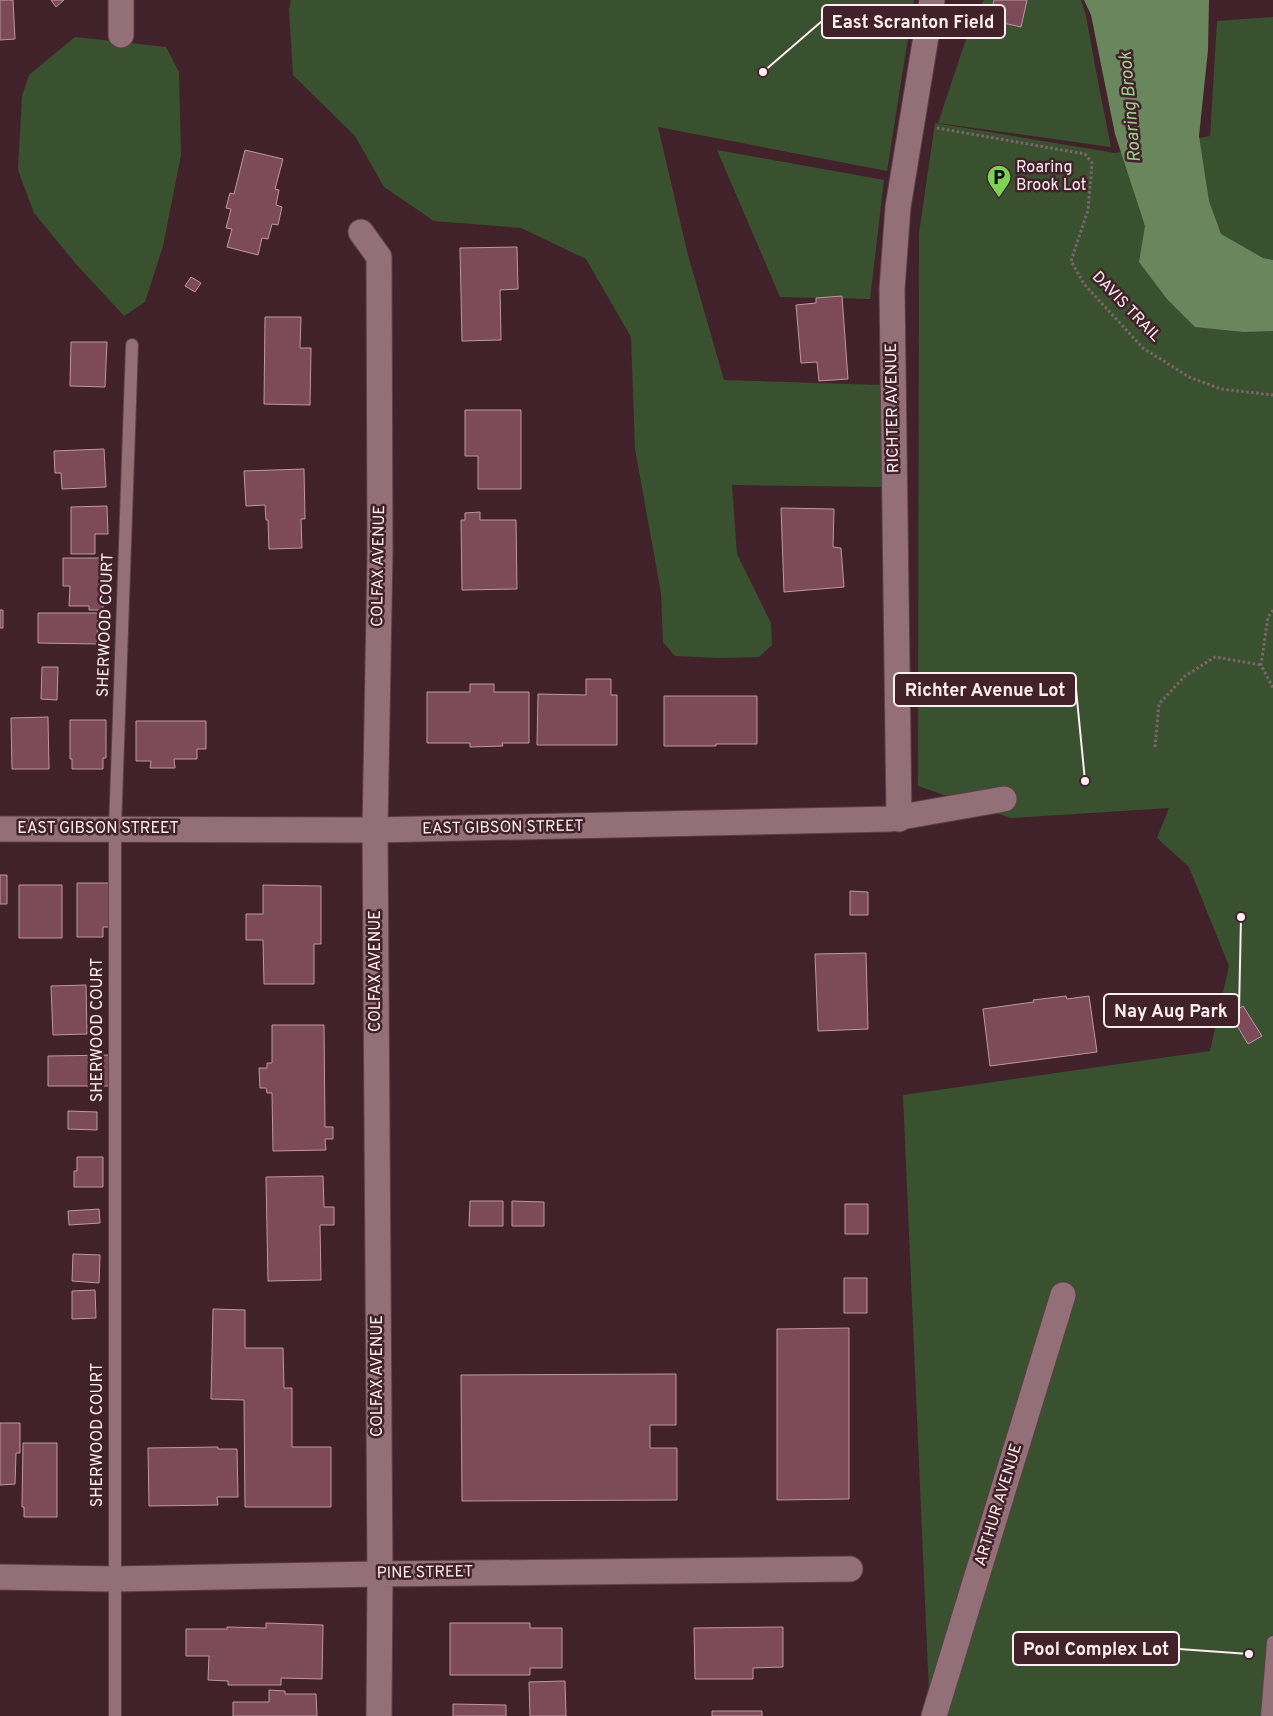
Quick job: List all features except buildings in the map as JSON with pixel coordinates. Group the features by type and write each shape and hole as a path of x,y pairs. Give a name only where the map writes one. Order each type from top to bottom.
{"street":[{"path":"121,0 122,34"},
{"name":"RICHTER AVENUE","path":"899,819 892,289 898,207 932,0"},
{"name":"COLFAX AVENUE","path":"361,232 379,257 380,552 375,830 380,1574 378,1716"},
{"name":"EAST GIBSON STREET","path":"0,829 375,830 899,819 1004,799"},
{"name":"ARTHUR AVENUE","path":"934,1716 1063,1295"},
{"name":"PINE STREET","path":"0,1577 114,1579 850,1569"}],"lane":[{"name":"SHERWOOD COURT","path":"115,1716 115,828 132,345"},
{"path":"1266,1716 1273,1642"}],"path":[{"name":"DAVIS TRAIL","path":"911,123 1085,154 1092,163 1088,210 1072,261 1084,284 1144,348 1189,376 1221,389 1273,396"},
{"path":"1273,610 1268,617 1261,666 1273,688"},
{"path":"1155,747 1159,704 1185,676 1215,657 1261,666"}],"shaded area":[{"path":"291,0 914,0 887,171 658,127 688,255 724,380 882,385 882,487 732,485 737,554 771,623 772,645 759,657 675,656 663,642 661,593 635,449 631,337 586,259 521,228 434,221 384,187 355,136 293,75 289,9"},
{"path":"984,0 1081,0 1086,16 1111,147 938,123 972,20"},
{"path":"1273,17 1273,1716 930,1716 903,1095 1210,1051 1229,966 1189,867 1157,838 1169,808 1011,818 918,786 919,233 935,123 1115,153 1210,136 1217,21"},
{"path":"75,37 166,47 179,72 181,155 163,246 145,302 124,316 76,264 34,213 18,170 22,96 29,75"},
{"path":"717,150 884,180 870,299 780,297"}],"water":[{"name":"Roaring Brook","path":"1084,0 1209,0 1208,50 1199,136 1209,201 1221,234 1263,258 1273,260 1273,331 1244,332 1195,327 1167,299 1139,262 1145,226 1115,134 1091,15"}],"place":[{"name":"East Scranton Field","path":"763,72"},
{"name":"Roaring Brook Lot","path":"999,198"},
{"name":"Richter Avenue Lot","path":"1085,781"},
{"name":"Nay Aug Park","path":"1241,917"},
{"name":"Pool Complex Lot","path":"1249,1654"}]}
